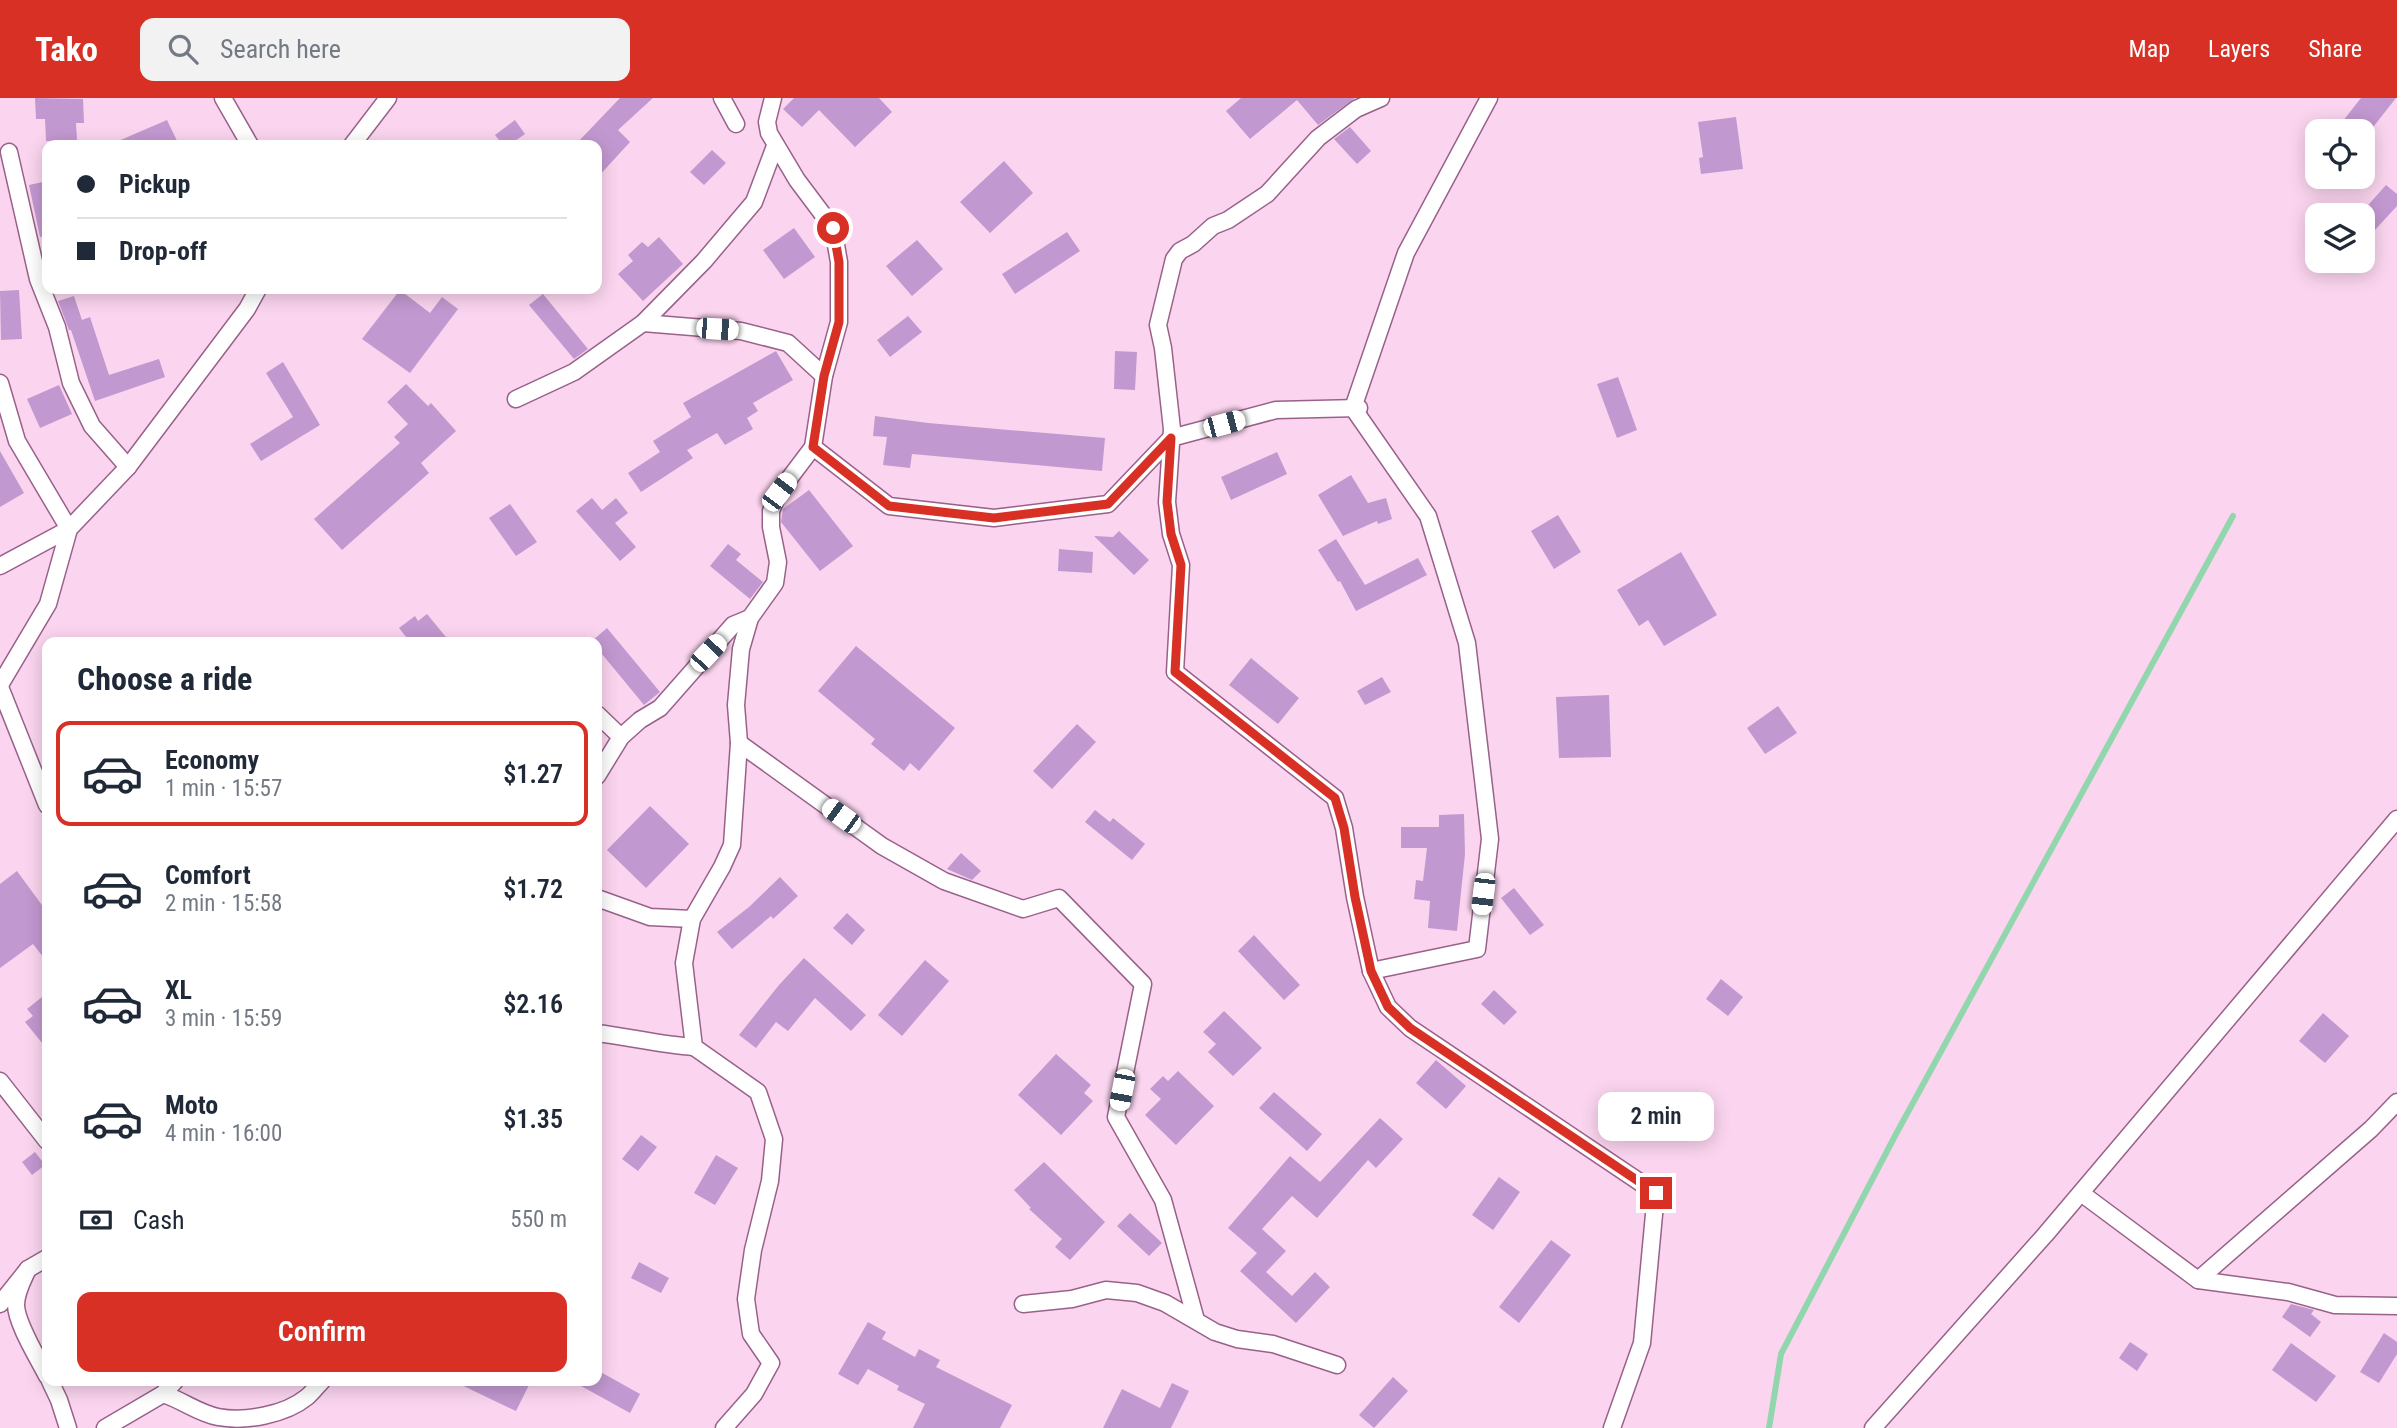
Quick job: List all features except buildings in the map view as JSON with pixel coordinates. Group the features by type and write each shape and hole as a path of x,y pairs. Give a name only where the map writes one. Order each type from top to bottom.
{"street":[{"path":"223,98 247,140"},
{"path":"356,140 388,98"},
{"path":"722,98 736,124"},
{"path":"694,1047 684,963 692,919 732,845 739,743 736,705 741,649 750,618 775,583 778,562 771,527 771,511 779,492 813,447 824,376 839,322 839,262 833,228 775,146 767,122 773,98"},
{"path":"1381,98 1356,109 1318,138 1267,194 1228,220 1213,226 1174,258 1158,325 1163,348 1171,438 1167,502 1171,534 1181,565 1175,672 1335,798 1344,828 1371,971 1388,1007 1410,1028 1656,1193 1642,1343 1612,1428"},
{"path":"1356,408 1406,253 1489,98"},
{"path":"516,399 574,372 643,323 704,261 754,202 775,146"},
{"path":"9,152 42,289"},
{"path":"44,294 57,327 71,383 92,426 128,467"},
{"path":"0,566 69,529 128,467 247,309 255,294"},
{"path":"643,323 741,331 788,343 824,376"},
{"path":"0,383 17,441 69,529 48,604 0,686 42,792"},
{"path":"813,447 889,506 994,518 1108,504 1171,438 1276,410 1356,408"},
{"path":"1356,408 1428,516 1467,643 1489,839 1476,948 1371,971"},
{"path":"602,768 621,737 640,720 660,708 733,625 750,618"},
{"path":"602,719 621,737"},
{"path":"739,743 882,846 944,881 1023,909 1059,898 1143,984 1116,1117 1163,1200 1196,1320"},
{"path":"1873,1428 2081,1193 2397,819"},
{"path":"602,900 650,917 692,919"},
{"path":"602,1034 664,1045 694,1047 758,1092 774,1139 770,1181 753,1250 746,1299 751,1334 771,1363 754,1394 724,1428"},
{"path":"0,1081 42,1135"},
{"path":"2198,1280 2371,1129 2397,1102"},
{"path":"2081,1193 2198,1280 2288,1292 2335,1305 2397,1306"},
{"path":"0,1304 28,1269 42,1261"},
{"path":"28,1269 20,1284 16,1307 27,1338 42,1367"},
{"path":"1023,1304 1072,1299 1106,1290 1137,1293 1165,1303 1215,1332 1237,1339 1273,1344 1337,1365"},
{"path":"52,1386 60,1400 68,1428"},
{"path":"105,1428 163,1394 170,1386"},
{"path":"163,1394 219,1417 247,1417 278,1412 306,1397 316,1386"}],"waterway":[{"path":"1769,1428 1781,1354 1896,1134 2233,516"}],"route":[{"path":"833,228 839,262 839,322 824,376 813,447 889,506 994,518 1108,504 1171,438 1167,502 1171,534 1181,565 1175,672 1335,798 1344,828 1371,971 1388,1007 1410,1028 1656,1193"}]}
